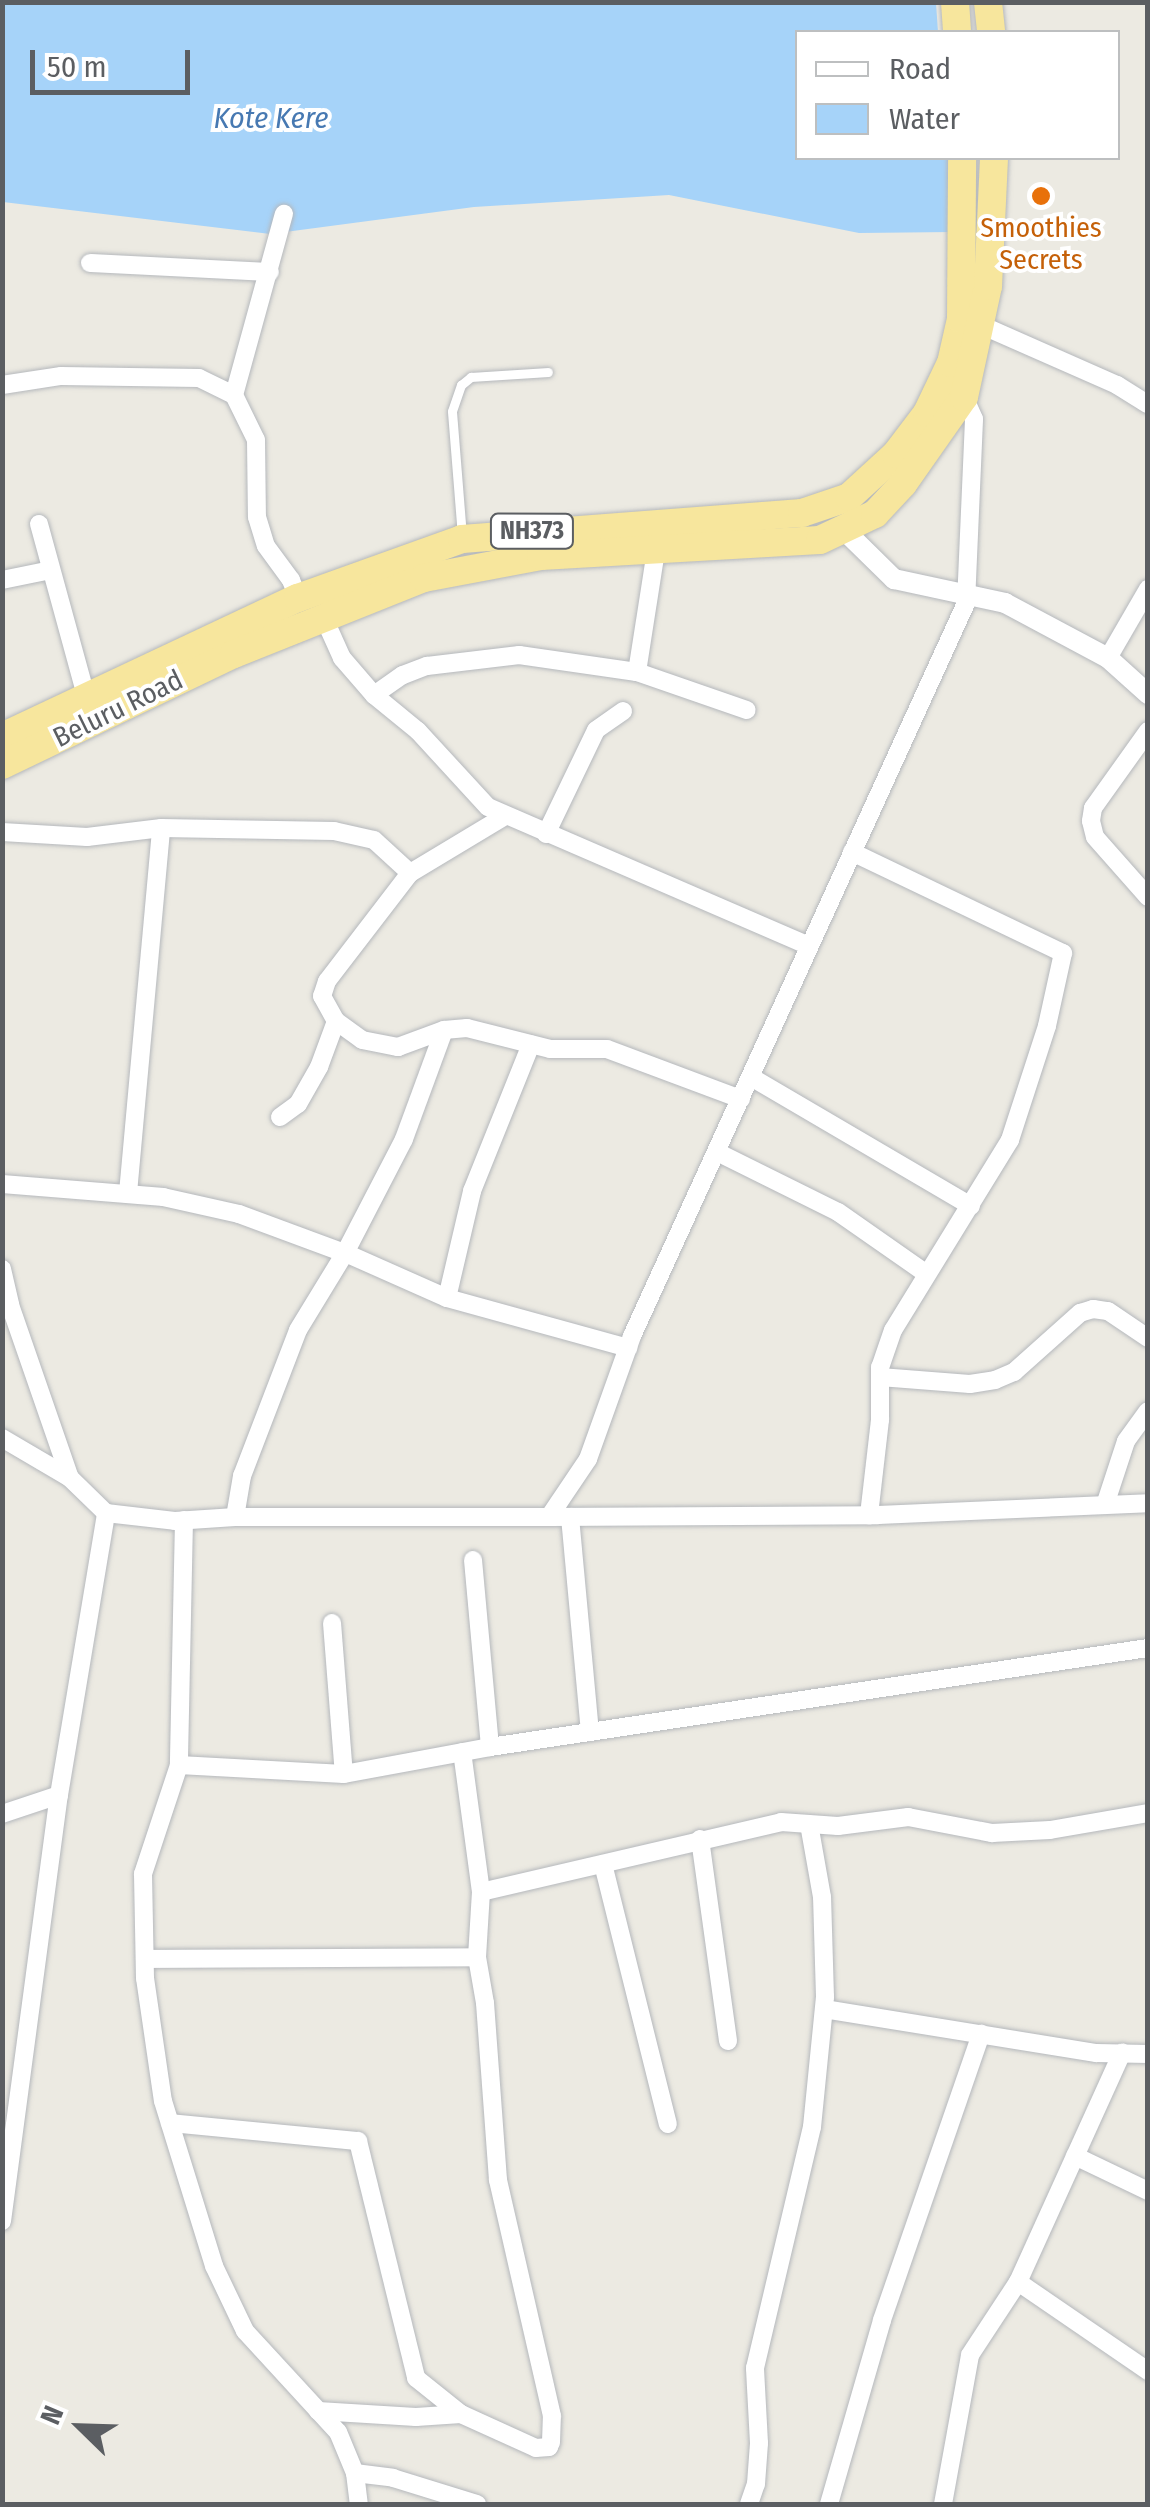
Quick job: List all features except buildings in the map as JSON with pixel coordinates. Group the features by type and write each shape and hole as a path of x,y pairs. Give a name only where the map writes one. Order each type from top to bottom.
{"highway":[{"path":"954,2 957,30"},
{"path":"990,30 991,3"},
{"name":"NH373","path":"2,737 298,598 462,539 549,528 802,513 827,508 870,482 927,413 951,363 962,319 962,160"},
{"name":"NH373","path":"324,618 424,578 468,568 541,556 820,540 875,514 904,484 964,397 988,286 994,160"},
{"name":"Beluru Road","path":"2,764 234,654 324,618"}],"street":[{"path":"234,395 284,214"},
{"path":"90,264 270,272"},
{"path":"981,325 1117,385 1148,404"},
{"path":"2,385 61,376 199,378 234,395 256,440 257,517 266,546 292,580 298,598"},
{"path":"549,1517 588,1459 628,1348 966,603 974,418 964,397"},
{"path":"38,524 86,696"},
{"path":"846,530 875,565 894,578 1005,603 1057,627 1108,658 1148,694"},
{"path":"637,672 656,551"},
{"path":"2,580 51,570"},
{"path":"1108,658 1148,588"},
{"path":"324,618 342,658 374,695 418,731 488,807 809,946"},
{"path":"374,695 427,666 519,654 637,672 746,710"},
{"path":"546,834 596,730 622,711"},
{"path":"1148,731 1093,808 1091,822 1095,837 1148,897"},
{"path":"504,816 410,873 326,981 322,996 336,1021 362,1040 398,1047 444,1030 468,1028 531,1044 607,1049 741,1098"},
{"path":"2,832 87,837 161,828 334,831 374,840 410,873"},
{"path":"128,1194 161,828"},
{"path":"852,852 1062,953 1047,1026 1010,1140 893,1330 880,1378 880,1420 869,1515"},
{"path":"280,1118 298,1104 319,1067 336,1021"},
{"path":"235,1516 242,1476 298,1330 345,1253 404,1139 444,1030"},
{"path":"447,1298 472,1191 531,1044"},
{"path":"750,1077 971,1206"},
{"path":"717,1152 838,1212 927,1274"},
{"path":"2,1184 128,1194 239,1214 345,1253 447,1298 628,1348"},
{"path":"2,1269 10,1305 70,1478"},
{"path":"880,1378 970,1384 996,1380 1014,1372 1080,1313 1094,1309 1108,1310 1146,1334"},
{"path":"1105,1506 1126,1441 1148,1411"},
{"path":"2,1438 70,1478 106,1513 184,1520 235,1516 869,1515 1148,1503"},
{"path":"2,2221 8,2129 106,1513"},
{"path":"570,1516 590,1732"},
{"path":"184,1520 179,1765 143,1874 145,1959 162,2101 214,2266 245,2331 338,2432 355,2473 359,2504"},
{"path":"473,1560 490,1746"},
{"path":"332,1622 344,1774"},
{"path":"179,1765 344,1774 490,1746 1148,1648"},
{"path":"170,2124 358,2141 416,2378 461,2414 536,2448 550,2446 552,2416 498,2180 485,2003 477,1957 481,1892 462,1752"},
{"path":"2,1814 59,1796"},
{"path":"481,1892 781,1822 838,1826 908,1818 992,1833 1050,1830 1148,1813"},
{"path":"749,2504 759,2443 755,2368 812,2127 824,2008 822,1897 808,1824"},
{"path":"700,1839 728,2042"},
{"path":"603,1864 668,2124"},
{"path":"145,1959 477,1957"},
{"path":"824,2008 982,2034 1148,2054"},
{"path":"828,2504 882,2320 982,2034"},
{"path":"943,2504 970,2355 1018,2282 1122,2053"},
{"path":"1075,2156 1148,2192"},
{"path":"1018,2282 1148,2371"},
{"path":"318,2411 416,2417 461,2414"},
{"path":"355,2473 392,2478 477,2504"}],"lane":[{"path":"462,539 455,397 472,377 548,372"}],"water":[{"name":"Kote Kere","path":"3,3 936,3 938,30 795,30 795,160 948,160 953,232 859,233 669,195 474,207 270,234 3,202"}],"place":[{"name":"Smoothies Secrets","path":"1041,196"}]}
